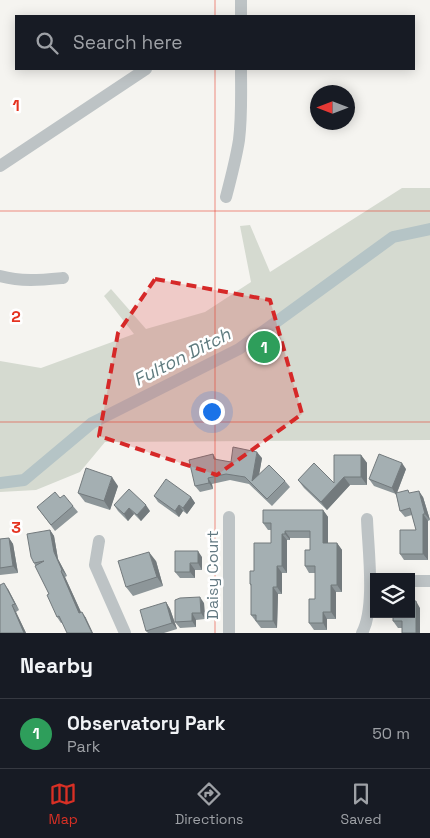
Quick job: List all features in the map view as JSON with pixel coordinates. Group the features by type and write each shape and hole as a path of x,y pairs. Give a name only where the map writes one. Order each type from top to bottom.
{"street":[{"path":"241,0 241,15"},
{"path":"0,166 144,70"},
{"path":"226,197 235,165 239,138 241,70"},
{"path":"0,276 31,281 63,278"},
{"name":"Daisy Court","path":"228,517 229,633"},
{"path":"367,519 371,573"},
{"path":"99,541 95,565 125,633"},
{"path":"415,581 430,581"},
{"path":"362,633 366,626 370,602"}],"highlighted area":[{"path":"155,279 270,300 302,414 217,475 99,436 118,333"}],"shaded area":[{"path":"402,188 430,188 430,440 105,442 80,472 36,490 0,492 0,361 41,368 134,334 104,296 111,289 146,329 205,312 251,282 240,226 250,225 270,272"}],"building":[{"path":"233,447 257,452 252,481 269,465 285,481 267,499 245,477 226,474 208,478 209,483 195,486 189,460 213,454 214,459 231,462"},
{"path":"379,454 402,463 392,488 369,479"},
{"path":"334,455 361,455 361,477 344,477 321,502 298,480 314,463 334,483"},
{"path":"86,468 112,477 104,501 78,493"},
{"path":"166,479 191,497 183,508 179,505 175,511 154,496"},
{"path":"129,489 146,505 137,515 129,508 124,514 114,505"},
{"path":"408,490 409,493 419,491 425,514 423,514 423,554 400,554 400,530 416,530 410,508 400,511 396,493"},
{"path":"55,492 60,498 64,495 73,506 51,525 37,507"},
{"path":"263,510 323,510 323,543 337,543 337,585 331,585 331,612 323,612 323,623 309,623 309,599 315,599 315,566 305,566 305,550 310,550 310,531 285,531 285,534 282,534 282,566 277,566 277,587 273,587 273,621 256,621 256,615 251,615 250,571 254,571 254,543 271,543 271,523 263,523"},
{"path":"50,530 54,552 61,571 79,613 82,612 92,633 67,633 59,616 57,617 47,595 49,594 35,566 44,561 34,563 31,557 27,534"},
{"path":"9,538 13,566 0,568 0,539"},
{"path":"175,551 198,551 198,563 190,563 190,572 175,572"},
{"path":"149,552 157,577 126,587 118,561"},
{"path":"4,583 15,604 12,605 24,633 0,633 0,585"},
{"path":"200,597 201,613 192,613 192,621 175,622 175,600"},
{"path":"416,601 416,633 402,633 402,621 393,621 393,618 415,618"},
{"path":"166,602 172,623 146,631 140,610"}],"waterway":[{"name":"Fulton Ditch","path":"0,483 24,480 92,423 239,349 393,237 430,229"}],"place":[{"name":"Observatory Park","path":"264,347"}]}
